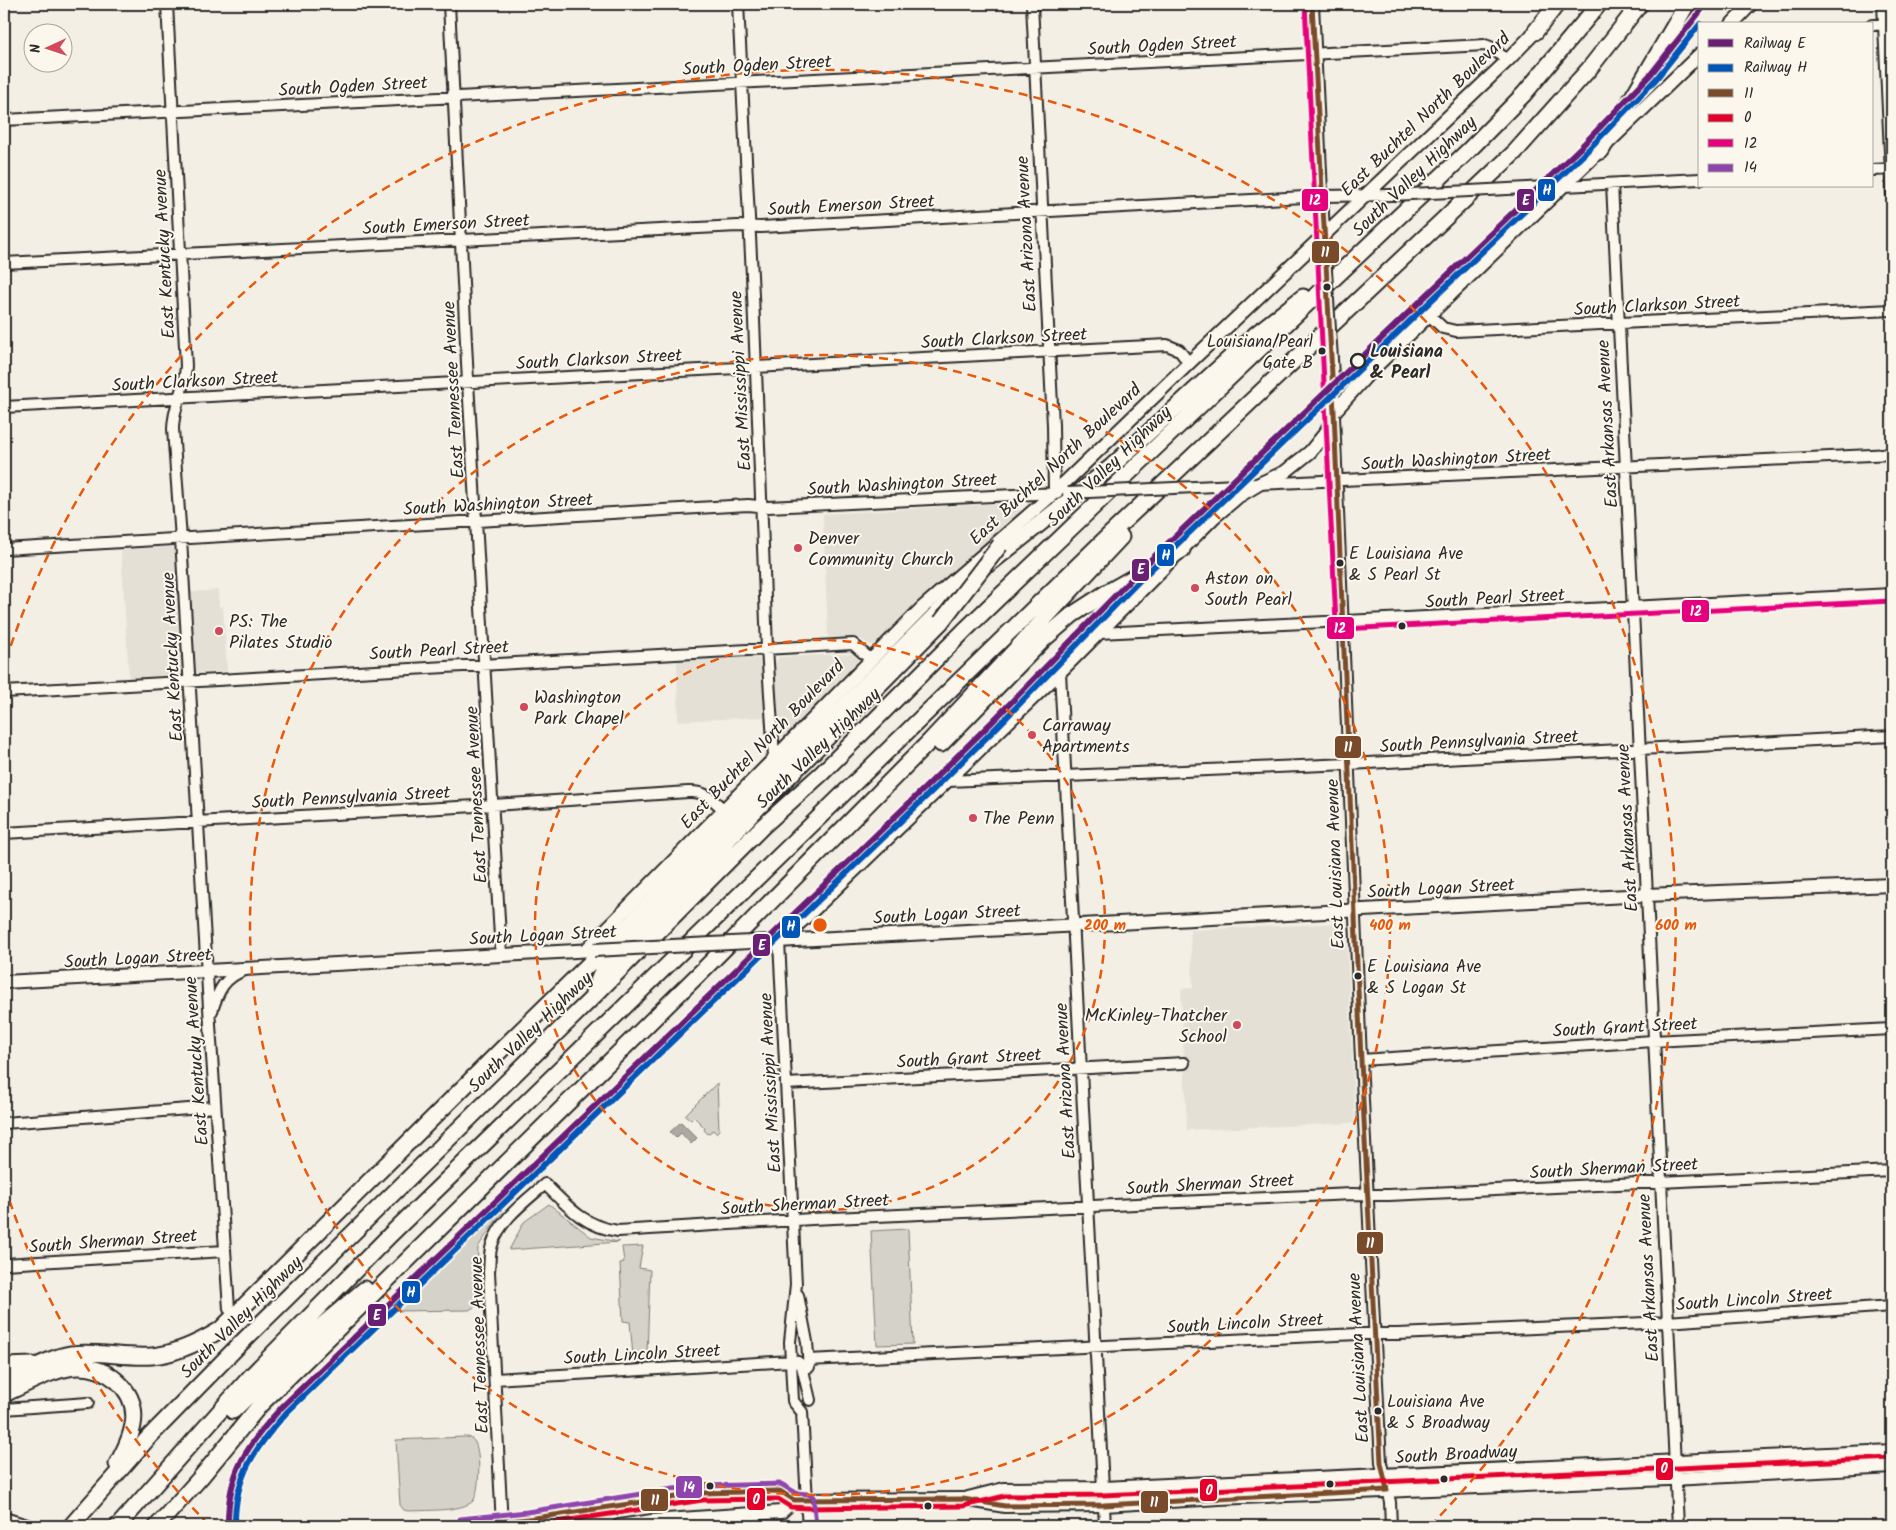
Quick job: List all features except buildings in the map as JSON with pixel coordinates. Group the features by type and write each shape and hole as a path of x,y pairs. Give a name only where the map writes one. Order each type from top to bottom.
{"highway":[{"path":"1535,32 1558,4"},
{"name":"South Valley Highway","path":"71,1526 149,1437 239,1345 590,1000 762,827 822,773 967,628 1468,151 1524,94 1599,4"},
{"path":"165,1475 251,1376 389,1236 1103,541 1515,152 1589,69 1640,4"},
{"path":"1601,151 1688,4"},
{"path":"4,1382 62,1356 92,1353 138,1356 168,1353 194,1344 220,1330 633,921 740,810 948,601 989,564 1111,467 1256,334 1375,240"},
{"path":"156,1526 201,1477 260,1405 704,969 930,741 1211,440"},
{"path":"590,1000 602,971 749,817 941,622 1014,529"},
{"path":"704,969 865,821 1059,625 1089,603 1182,550"},
{"path":"118,1526 165,1475 306,1339 475,1195"},
{"path":"4,1366 42,1365"},
{"path":"4,1394 55,1373 79,1367 102,1372 113,1378 130,1394 134,1415 130,1438 125,1450 94,1499"}],"main road":[{"name":"East Louisiana Avenue","path":"1312,4 1324,256 1334,412"},
{"path":"1734,22 1751,4"},
{"name":"East Buchtel North Boulevard","path":"590,950 723,809 922,608 1054,493 1507,61 1535,32"},
{"path":"776,941 805,918 948,781 1233,501 1258,484 1285,472 1310,452 1327,431 1334,412 1369,373 1698,56"},
{"name":"South Logan Street","path":"4,982 1073,924 1646,895 1892,885"},
{"name":"South Broadway","path":"1674,1471 1892,1451"},
{"name":"South Broadway","path":"963,1499 1004,1488 1103,1488 1385,1482 1674,1471 1892,1467"},
{"name":"South Broadway","path":"461,1526 502,1524 703,1493 780,1491 801,1501 963,1499 1005,1506 1104,1506 1219,1498 1385,1482"},
{"path":"619,1526 781,1512 801,1501 809,1526"},
{"path":"4,1518 27,1526"}],"street":[{"name":"East Kentucky Avenue","path":"167,4 186,366 173,417 173,429 229,1309"},
{"name":"East Tennessee Avenue","path":"449,4 468,382 502,954"},
{"name":"East Mississippi Avenue","path":"738,4 767,648 774,757"},
{"name":"East Arizona Avenue","path":"1032,4 1054,493"},
{"path":"1535,32 1551,4"},
{"path":"1883,4 1888,24 1892,195"},
{"path":"1874,25 1888,24"},
{"name":"South Ogden Street","path":"4,120 1485,45 1493,48 1507,61"},
{"path":"1874,170 1892,169"},
{"name":"South Emerson Street","path":"4,263 728,226 748,227 1322,196 1392,195 1698,179"},
{"name":"East Arkansas Avenue","path":"1612,184 1678,1526"},
{"name":"South Clarkson Street","path":"1430,314 1443,328 1456,331 1892,310"},
{"name":"South Clarkson Street","path":"4,407 1167,345 1179,350 1189,363"},
{"name":"East Louisiana Avenue","path":"1334,412 1354,911 1381,1463 1390,1502 1391,1526"},
{"name":"South Washington Street","path":"4,549 752,505 1068,493 1892,454"},
{"name":"South Pearl Street","path":"1099,633 1892,594"},
{"name":"South Pearl Street","path":"4,692 853,644 870,659"},
{"name":"East Arizona Avenue","path":"1060,672 1105,1526"},
{"name":"South Pennsylvania Street","path":"948,781 1349,764 1892,736"},
{"name":"South Pennsylvania Street","path":"4,833 493,806 696,792 708,795 723,809"},
{"name":"East Mississippi Avenue","path":"776,941 786,1084 796,1284 790,1342 793,1401 802,1412 801,1501"},
{"path":"210,1019 217,994 224,982 234,975 249,969"},
{"name":"South Grant Street","path":"1361,1060 1653,1041 1892,1029"},
{"name":"South Grant Street","path":"786,1084 1184,1063"},
{"path":"4,1123 215,1107"},
{"name":"South Sherman Street","path":"545,1184 574,1213 592,1224 609,1230 628,1231 793,1220 1088,1206 1892,1172"},
{"name":"East Tennessee Avenue","path":"502,1524 489,1272 492,1244 510,1217 545,1184"},
{"name":"South Sherman Street","path":"4,1264 225,1251"},
{"name":"East Mississippi Avenue","path":"796,1284 808,1342 810,1400"},
{"name":"South Lincoln Street","path":"808,1360 1667,1322 1892,1306"},
{"path":"791,1361 798,1362 802,1366 810,1400 802,1412"},
{"name":"South Lincoln Street","path":"494,1379 791,1361"},
{"path":"4,1408 88,1403"}],"shaded area":[{"path":"1008,503 1019,508 1021,516 882,641 871,645 858,638 828,637 823,514"},
{"path":"169,546 174,548 178,593 218,590 219,607 223,606 227,671 129,678 121,549"},
{"path":"852,654 858,659 857,666 789,735 783,736 780,734 775,664 777,659 780,657"},
{"path":"753,656 761,660 765,717 678,721 677,659"},
{"path":"1346,923 1355,1123 1187,1130 1181,989 1193,988 1190,930"},
{"path":"717,1083 719,1130 716,1133 713,1130 708,1134 694,1117 691,1120 685,1115"},
{"path":"681,1122 697,1138 691,1144 681,1133 676,1138 670,1132"},
{"path":"541,1167 545,1170 504,1209 478,1247 476,1306 469,1310 394,1311"},
{"path":"549,1204 591,1237 619,1242 509,1250 524,1222"},
{"path":"908,1229 913,1344 877,1345 871,1231"},
{"path":"643,1246 639,1268 650,1270 647,1355 633,1356 630,1322 623,1321 620,1263 624,1262 622,1247"},
{"path":"469,1437 473,1440 478,1453 478,1481 473,1501 468,1505 452,1509 404,1510 400,1505 396,1440"}],"rail line":[{"name":"E","path":"228,1526 231,1490 235,1475 249,1447 282,1407 930,783 1138,572 1580,148 1651,74 1706,4"},
{"name":"H","path":"235,1526 238,1492 243,1477 256,1451 287,1412 935,788 1143,577 1585,153 1656,79 1698,26"}],"transit line":[{"name":"12","path":"1305,4 1337,627 1343,629 1892,601"},
{"name":"11","path":"1312,4 1334,412 1361,1060 1381,1463 1387,1490"},
{"name":"0","path":"530,1526 703,1500 778,1499 791,1507 807,1508 963,1506 1005,1496 1103,1495 1892,1458"},
{"name":"14","path":"460,1519 527,1512 673,1489 703,1486 781,1484 796,1493 813,1496 816,1525"},
{"name":"11","path":"461,1526 528,1519 703,1493 780,1491 794,1500 963,1499 1005,1506 1104,1505 1387,1490"}],"place":[{"name":"Louisiana/Pearl Gate B","path":"1322,351"},
{"name":"Louisiana & Pearl","path":"1358,361"},
{"name":"Denver Community Church","path":"798,548"},
{"name":"E Louisiana Ave & S Pearl St","path":"1340,563"},
{"name":"Aston on South Pearl","path":"1195,588"},
{"name":"PS: The Pilates Studio","path":"219,631"},
{"name":"Washington Park Chapel","path":"524,707"},
{"name":"Carraway Apartments","path":"1032,735"},
{"name":"The Penn","path":"973,818"},
{"name":"E Louisiana Ave & S Logan St","path":"1358,976"},
{"name":"McKinley-Thatcher School","path":"1237,1025"},
{"name":"Louisiana Ave & S Broadway","path":"1378,1411"}]}
